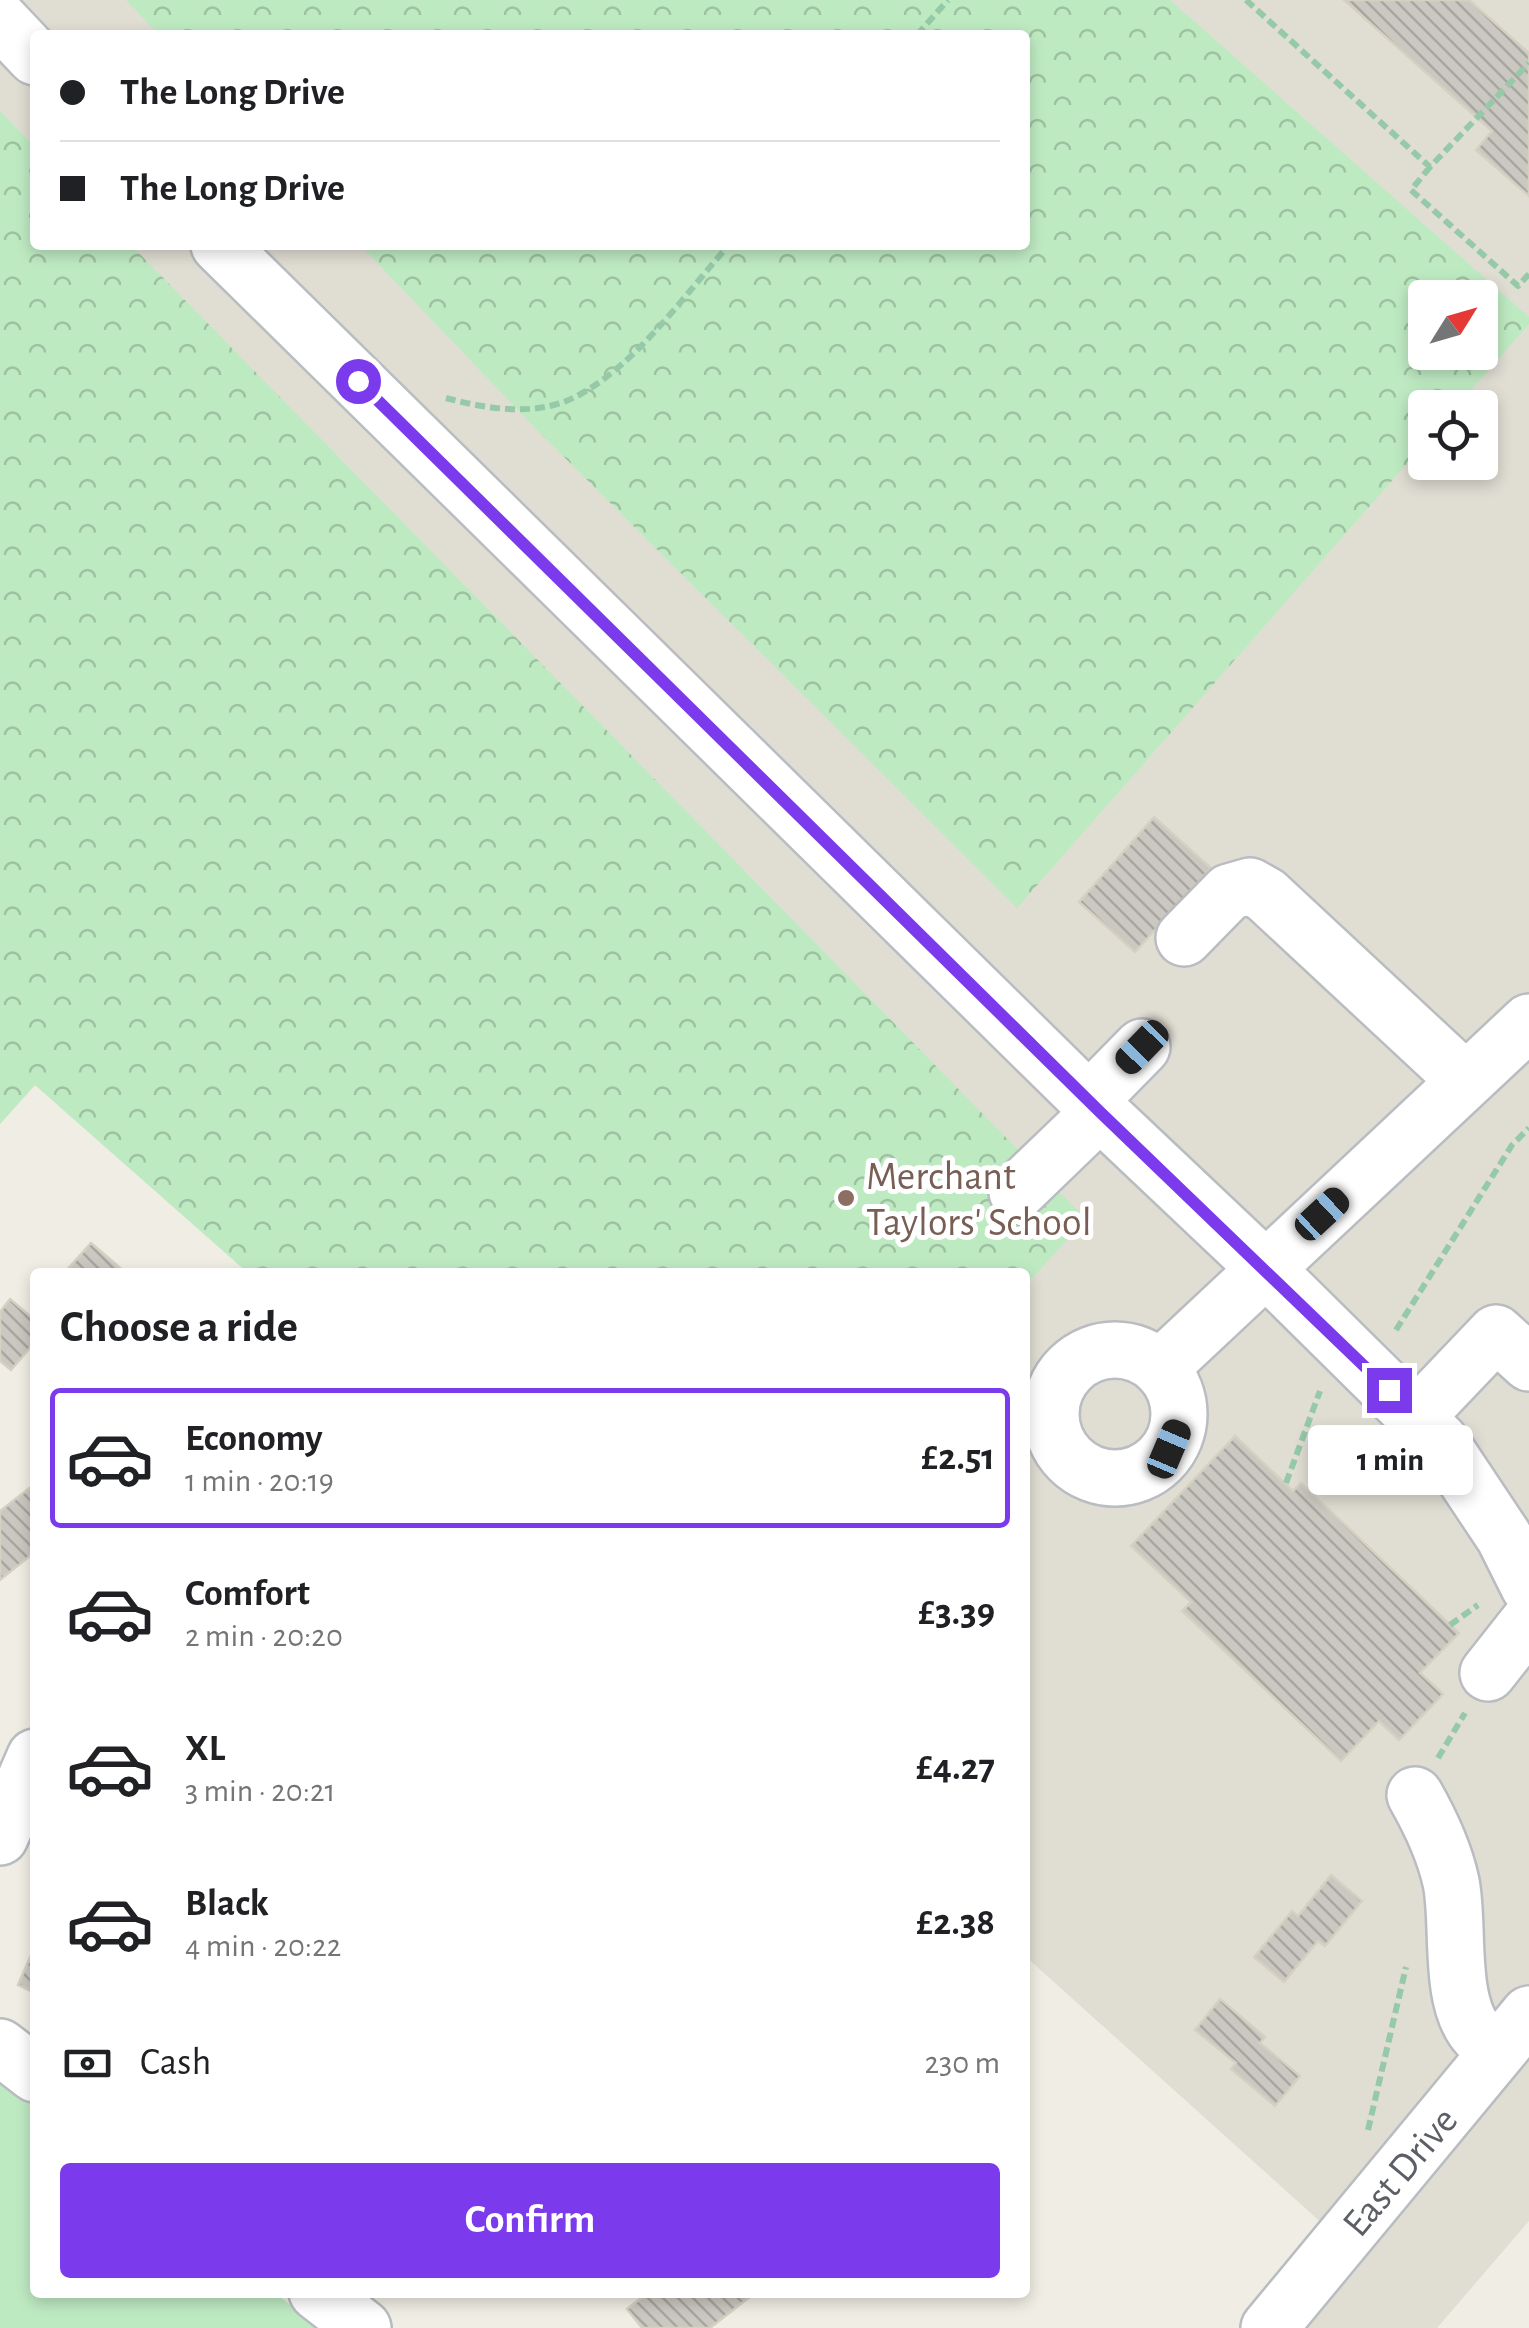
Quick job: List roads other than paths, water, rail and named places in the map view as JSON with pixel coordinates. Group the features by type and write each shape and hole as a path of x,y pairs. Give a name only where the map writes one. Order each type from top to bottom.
{"street":[{"path":"0,20 30,52"},
{"path":"224,250 1440,1441 1504,1537 1529,1587"},
{"path":"1184,938 1229,892 1250,886 1266,896 1466,1081"},
{"path":"1160,1368 1529,1022"},
{"path":"1017,1192 1142,1047"},
{"path":"1416,1417 1496,1333 1529,1363"},
{"path":"1488,1673 1529,1621"},
{"path":"0,1837 30,1770"},
{"path":"1415,1795 1437,1834 1452,1886 1460,1987 1468,2017 1478,2034 1514,2032"},
{"name":"East Drive","path":"1269,2328 1514,2032"},
{"path":"0,2046 30,2070"},
{"path":"324,2298 362,2328"}],"place":[{"name":"Merchant Taylors' School","path":"846,1198"}]}
